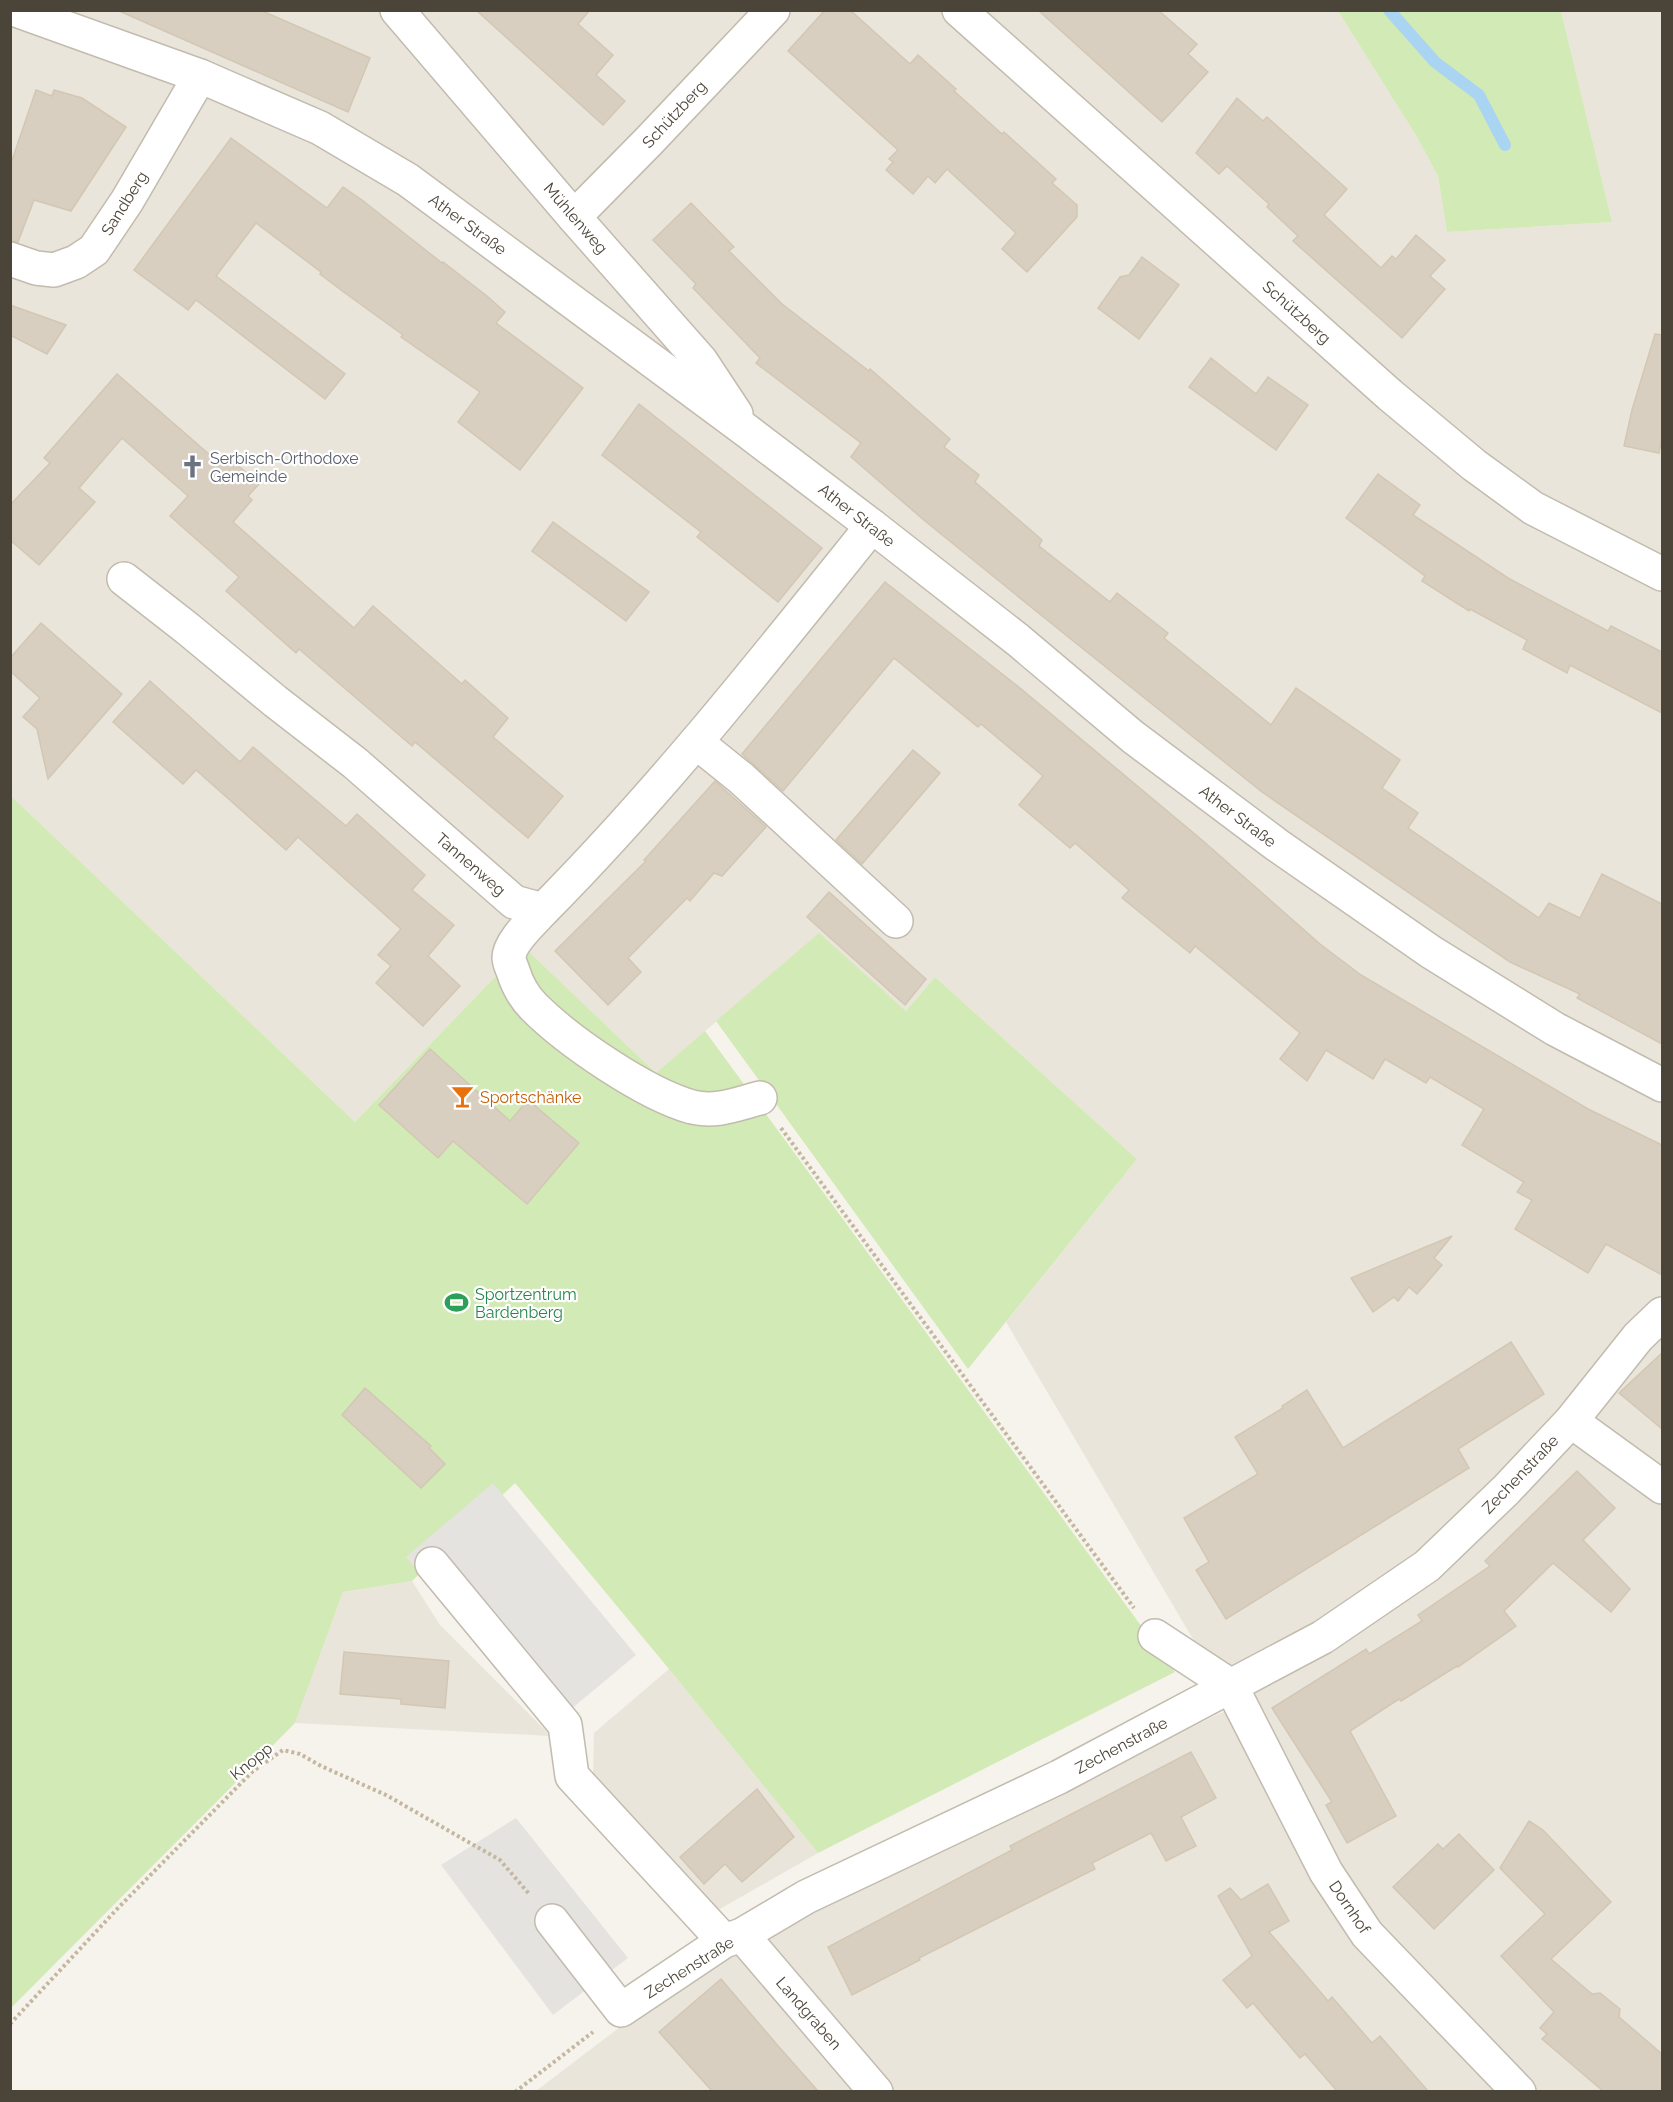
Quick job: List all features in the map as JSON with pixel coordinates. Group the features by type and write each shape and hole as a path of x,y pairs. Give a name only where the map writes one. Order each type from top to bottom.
{"street":[{"name":"Ather Straße","path":"16,10 200,76 320,128 408,180 872,526 1018,640 1133,737 1276,845 1431,952 1555,1029 1662,1085"},
{"name":"Mühlenweg","path":"397,10 574,217 701,360 747,431"},
{"name":"Schützberg","path":"574,217 773,10"},
{"name":"Schützberg","path":"959,10 1382,387 1474,465 1533,508 1662,574"},
{"name":"Sandberg","path":"10,259 36,268 54,270 76,262 94,250 127,201 200,76"},
{"path":"760,1098 716,1110 692,1107 651,1089 568,1037 532,1005 517,984 508,958 515,940 641,806 738,693 872,526"},
{"name":"Tannenweg","path":"124,579 354,763 514,902 543,910"},
{"path":"696,742 741,778 896,921"},
{"name":"Zechenstraße","path":"621,2010 733,1938 806,1897 1059,1777 1323,1637 1427,1566 1506,1490 1571,1421 1638,1337 1662,1314"},
{"path":"1571,1421 1662,1486"},
{"name":"Landgraben","path":"432,1564 565,1725 572,1776 733,1938 876,2091"},
{"path":"1155,1636 1231,1686"},
{"name":"Dornhof","path":"1231,1686 1326,1872 1367,1934 1519,2091"},
{"path":"552,1921 621,2010"}],"path":[{"path":"760,1098 1155,1636"},
{"name":"Knopp","path":"10,2024 118,1908 252,1772 284,1750 300,1754 386,1795 500,1860 552,1921"},
{"path":"516,2091 621,2010"}],"shaded area":[{"path":"10,11 1338,11 1417,137 1438,176 1447,232 1612,222 1561,11 1662,11 1662,2091 536,2091 700,1966 1233,1707 1006,1322 1137,1159 935,977 906,1011 819,934 656,1073 524,947 355,1122 11,796"},
{"path":"493,1483 636,1655 546,1730 406,1557"},
{"path":"412,1581 440,1625 551,1736 295,1723 343,1592"},
{"path":"669,1669 818,1853 713,1913 593,1778 594,1733"},
{"path":"516,1818 628,1958 553,2015 441,1865"}],"green space":[{"path":"1338,11 1561,11 1612,222 1447,232 1438,176 1417,137"},
{"name":"Sportzentrum Bardenberg","path":"11,796 355,1122 524,947 656,1073 705,1031 1175,1672 818,1853 515,1483 412,1581 343,1592 295,1723 11,2008"},
{"path":"819,933 906,1011 935,977 1137,1159 968,1369 716,1021"}],"building":[{"path":"117,10 260,10 370,58 348,112"},
{"path":"476,10 590,10 578,24 613,55 596,75 625,101 603,125"},
{"path":"825,10 850,10 910,64 918,55 956,89 954,91 1056,179 1052,183 1077,205 1077,217 1027,272 1002,249 1016,233 947,169 935,183 928,176 913,194 886,170 893,162 889,159 898,150 788,51"},
{"path":"1038,10 1158,10 1197,44 1188,54 1208,72 1162,122"},
{"path":"36,90 52,96 54,90 82,98 126,127 71,211 34,200 18,242 10,241 10,166"},
{"path":"1237,98 1263,121 1267,117 1347,189 1324,215 1381,268 1392,256 1396,259 1416,235 1445,260 1430,276 1445,289 1402,338 1293,241 1298,236 1267,207 1269,204 1227,166 1219,174 1196,153"},
{"path":"231,138 327,208 343,187 362,200 487,296 505,312 496,323 583,388 520,470 458,422 480,392 401,337 403,335 256,223 216,276 345,374 325,399 196,300 188,310 134,270"},
{"path":"691,203 734,247 729,251 782,304 869,371 870,369 950,439 944,447 979,475 975,482 1042,540 1039,546 1110,602 1117,593 1168,633 1164,638 1271,725 1296,688 1400,760 1382,788 1418,813 1408,828 1539,918 1549,903 1580,918 1602,874 1662,904 1662,1044 1577,998 1580,994 1510,962 1262,792 925,521 851,457 861,443 756,363 760,358 693,288 696,284 653,240"},
{"path":"1142,257 1179,285 1139,339 1098,308 1120,277 1129,275"},
{"path":"10,305 66,325 47,354 10,335"},
{"path":"1655,334 1662,335 1662,437 1659,453 1624,446 1632,410"},
{"path":"1211,358 1256,394 1268,377 1308,405 1276,450 1189,387"},
{"path":"117,374 218,462 225,454 259,484 248,496 252,500 233,522 354,628 373,606 462,684 465,680 508,718 493,737 563,796 528,838 415,742 412,746 299,649 296,653 226,591 239,577 170,516 188,496 122,438 79,488 95,502 39,565 10,540 10,505 50,463 44,458"},
{"path":"639,404 822,548 778,602 697,537 701,532 602,455"},
{"path":"1378,474 1420,505 1413,515 1508,578 1608,631 1611,626 1662,652 1662,713 1570,665 1567,673 1523,649 1527,640 1470,609 1469,611 1422,581 1425,576 1346,518"},
{"path":"553,522 649,592 626,621 532,551"},
{"path":"885,582 1015,684 1202,840 1320,944 1361,975 1588,1109 1662,1145 1662,1275 1606,1244 1588,1273 1515,1229 1532,1200 1517,1192 1524,1182 1462,1145 1484,1109 1430,1077 1426,1083 1385,1059 1373,1079 1326,1050 1307,1081 1280,1059 1300,1033 1195,946 1190,953 1122,898 1129,890 1075,843 1070,848 1019,805 1043,776 981,724 978,727 894,658 783,791 742,754"},
{"path":"41,623 122,694 48,779 37,729 23,717 40,698 10,671 10,658"},
{"path":"150,681 240,762 253,747 346,826 357,814 425,875 412,890 454,925 428,956 460,986 423,1026 376,983 391,966 378,955 401,929 298,837 286,850 196,770 183,784 113,722"},
{"path":"913,750 940,773 862,864 836,840"},
{"path":"715,781 766,827 722,876 714,873 690,901 687,898 628,958 641,972 608,1005 555,951 646,861 644,860"},
{"path":"829,892 926,979 905,1005 807,917"},
{"path":"430,1049 510,1121 528,1100 579,1143 527,1204 453,1141 438,1158 379,1105"},
{"path":"1452,1236 1434,1258 1442,1265 1417,1294 1409,1287 1398,1301 1394,1297 1373,1312 1351,1278"},
{"path":"1511,1342 1544,1394 1458,1449 1469,1468 1226,1619 1196,1570 1209,1562 1184,1518 1258,1474 1235,1437 1283,1408 1282,1406 1307,1390 1343,1448"},
{"path":"1662,1353 1662,1429 1619,1393"},
{"path":"365,1388 431,1446 429,1448 445,1464 421,1488 342,1415"},
{"path":"1577,1471 1615,1508 1583,1540 1630,1589 1611,1612 1553,1563 1504,1611 1516,1626 1458,1667 1401,1701 1399,1699 1350,1731 1396,1816 1347,1843 1326,1805 1332,1802 1272,1708 1366,1649 1369,1654 1422,1621 1418,1615 1490,1566 1485,1561"},
{"path":"344,1652 449,1661 445,1708 401,1704 401,1699 340,1694"},
{"path":"1191,1752 1216,1798 1181,1817 1196,1846 1166,1861 1151,1833 1092,1863 1095,1869 919,1958 920,1960 852,1995 828,1947 1012,1850 1010,1846"},
{"path":"757,1789 794,1837 742,1882 725,1864 704,1884 680,1857"},
{"path":"1529,1821 1543,1830 1611,1902 1551,1959 1592,1994 1600,1993 1620,2009 1619,2017 1662,2054 1662,2091 1603,2091 1542,2039 1547,2034 1540,2028 1554,2012 1501,1956 1545,1914 1500,1868"},
{"path":"1459,1834 1494,1870 1434,1929 1393,1887 1438,1844 1443,1849"},
{"path":"1268,1884 1289,1921 1269,1932 1328,2001 1332,1997 1372,2043 1380,2036 1428,2091 1337,2091 1305,2054 1300,2058 1253,2003 1247,2008 1223,1980 1252,1956 1218,1896 1230,1888 1241,1900"},
{"path":"721,1979 818,2091 712,2091 659,2032"}],"waterway":[{"path":"1389,10 1435,62 1479,95 1505,145"}],"place":[{"name":"Serbisch-Orthodoxe Gemeinde","path":"192,467"},
{"name":"Sportschänke","path":"462,1097"},
{"name":"Sportzentrum Bardenberg","path":"457,1303"}]}
